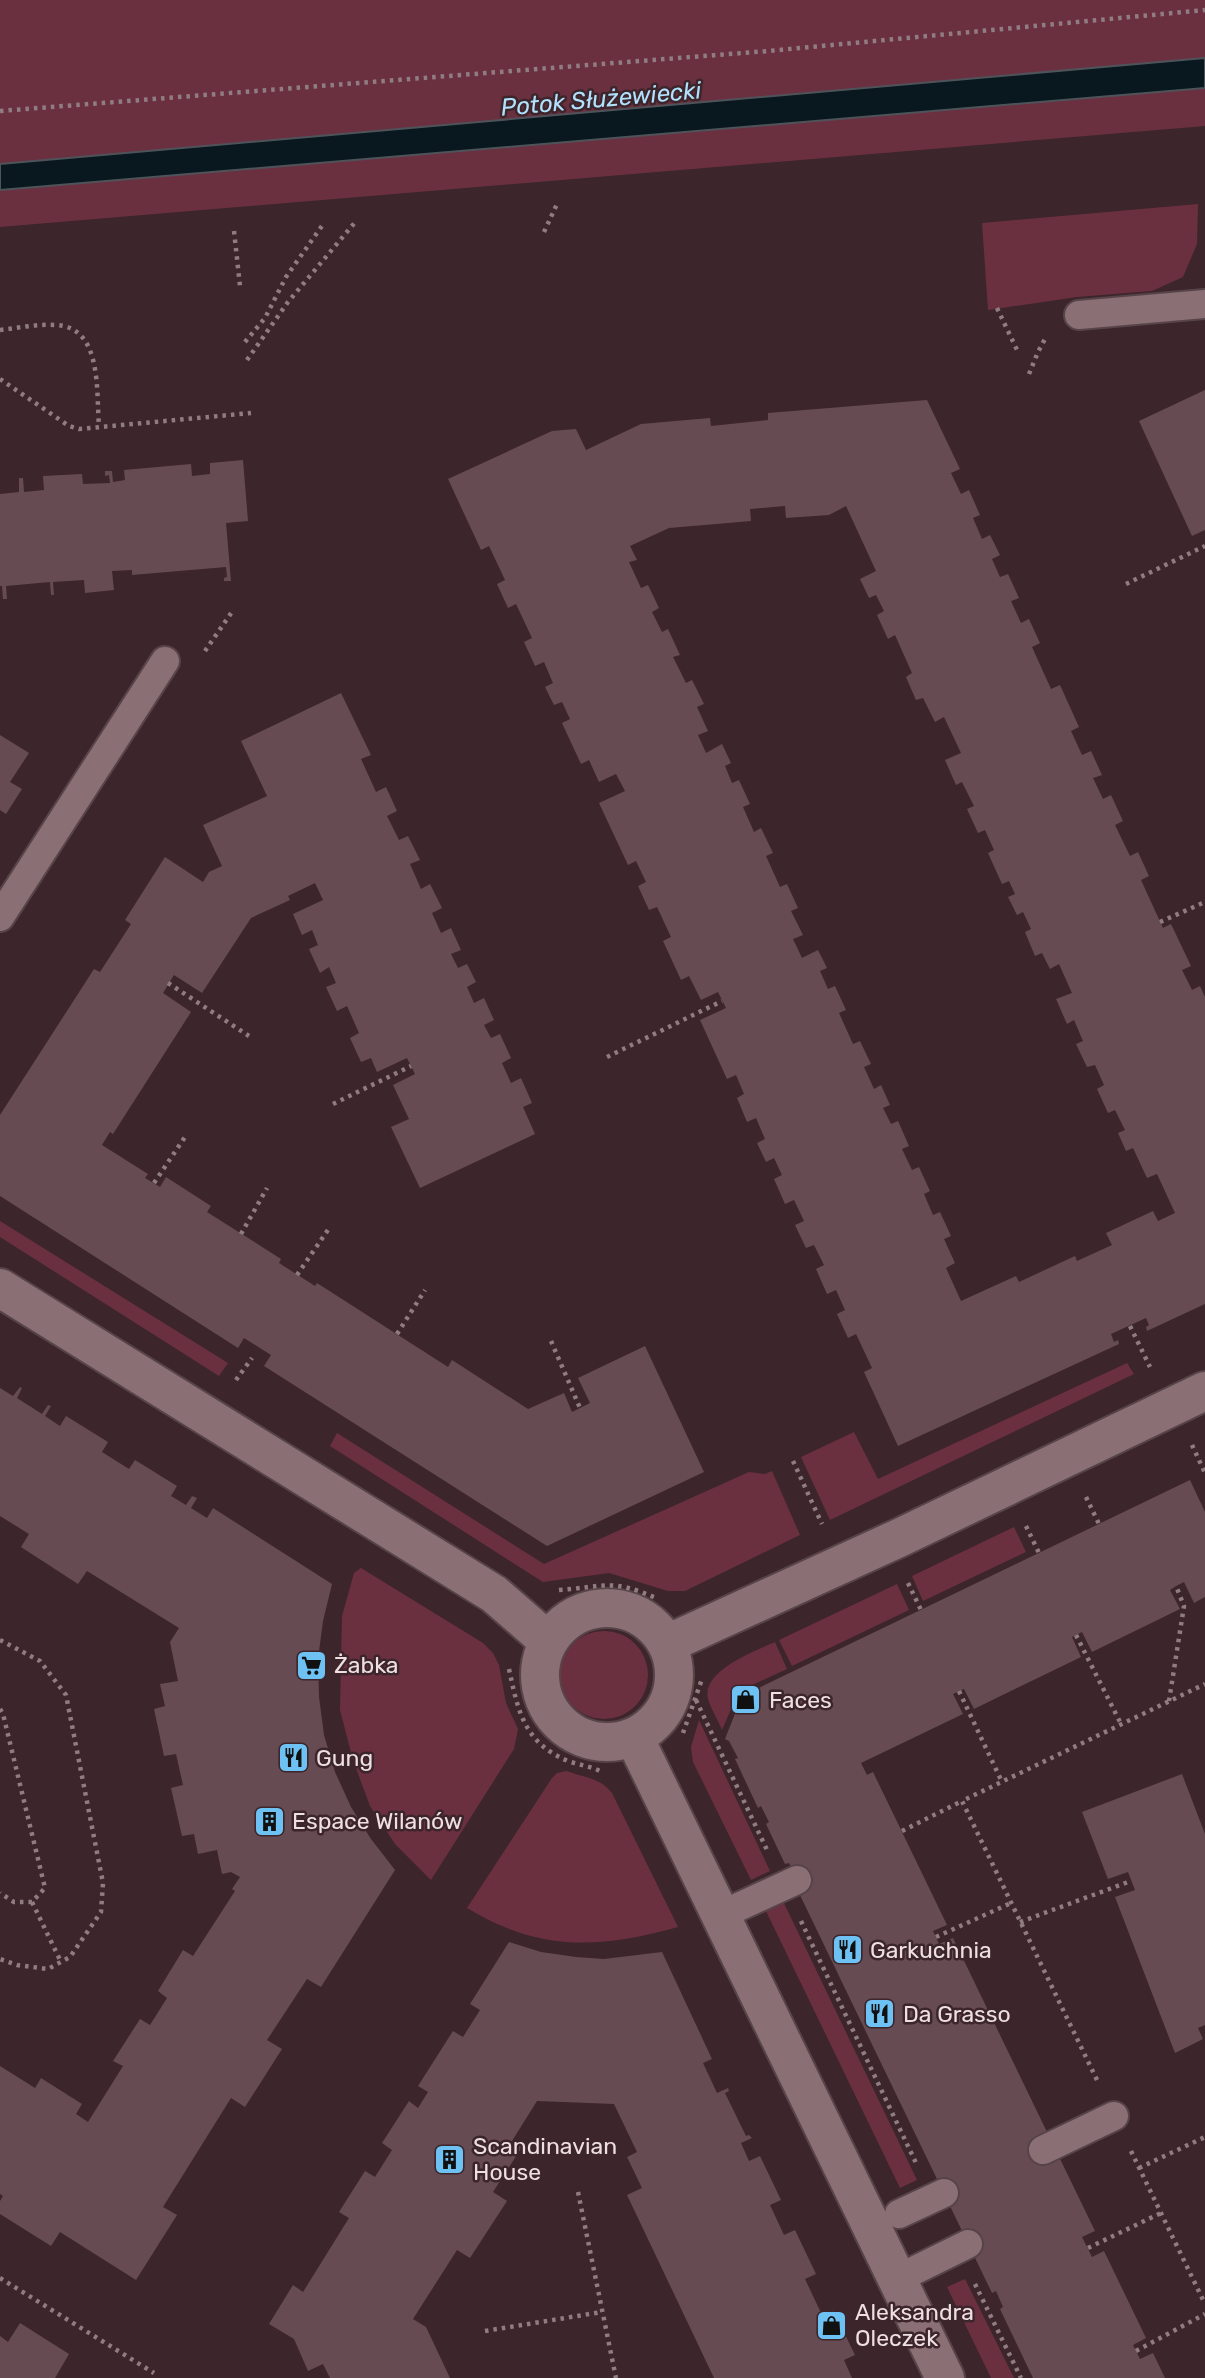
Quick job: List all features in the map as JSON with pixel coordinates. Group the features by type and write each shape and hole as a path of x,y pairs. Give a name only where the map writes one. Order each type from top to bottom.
{"street":[{"path":"0,1288 494,1594 548,1641"},
{"path":"667,1644 899,1538 1205,1391"},
{"path":"609,1608 632,1613 652,1625 667,1644 675,1671 670,1698 656,1721 634,1737 610,1742 586,1740 565,1728 549,1710 540,1688 540,1664 548,1641 565,1623 585,1612 609,1608"},
{"path":"634,1737 945,2378"}],"lane":[{"path":"1079,315 1205,304"},
{"path":"0,917 165,661"},
{"path":"721,1915 791,1883"},
{"path":"1044,2150 1114,2116"},
{"path":"899,2214 944,2193"},
{"path":"897,2279 968,2244"}],"path":[{"path":"0,111 768,51 1205,10"},
{"path":"544,232 557,204"},
{"path":"247,360 288,302 357,220"},
{"path":"245,342 265,318 286,277 324,223"},
{"path":"234,231 240,286"},
{"path":"997,308 1018,352"},
{"path":"0,330 55,324 69,327 82,336 89,346 93,361 99,426"},
{"path":"0,379 69,426 79,429 251,413"},
{"path":"1126,584 1205,546"},
{"path":"1160,922 1205,902"},
{"path":"168,984 249,1036"},
{"path":"607,1057 722,1000"},
{"path":"332,1104 411,1066"},
{"path":"154,1183 185,1137"},
{"path":"241,1234 267,1188"},
{"path":"298,1275 330,1227"},
{"path":"397,1334 425,1290"},
{"path":"1129,1325 1145,1356"},
{"path":"551,1341 580,1408"},
{"path":"236,1381 252,1358"},
{"path":"1197,1455 1205,1473"},
{"path":"793,1461 825,1532"},
{"path":"1091,1506 1099,1524"},
{"path":"1030,1535 1039,1553"},
{"path":"554,1590 616,1584 656,1599"},
{"path":"1169,1702 1184,1606 1176,1586"},
{"path":"912,1592 921,1610"},
{"path":"1076,1635 1121,1724"},
{"path":"0,1640 40,1661 66,1695 103,1884 101,1912 70,1957 48,1969 17,1965 0,1959"},
{"path":"506,1661 522,1721 539,1743 568,1760 592,1767 609,1776"},
{"path":"682,1741 699,1683 706,1672"},
{"path":"902,1831 1205,1684"},
{"path":"959,1691 1002,1782"},
{"path":"696,1699 791,1883 920,2171"},
{"path":"0,1709 45,1888 32,1902 13,1902 0,1893"},
{"path":"962,1801 1205,2304"},
{"path":"1020,1922 1131,1881"},
{"path":"32,1902 61,1962"},
{"path":"936,1937 1011,1903"},
{"path":"1139,2168 1205,2137"},
{"path":"578,2192 616,2378"},
{"path":"1088,2248 1161,2213"},
{"path":"0,2278 154,2373"},
{"path":"973,2279 1021,2378"},
{"path":"485,2331 602,2312"},
{"path":"1136,2351 1205,2315"}],"shaded area":[{"path":"0,0 1205,0 1205,126 0,227"},
{"path":"1205,58 1205,88 0,190 0,164"},
{"path":"1198,204 1197,244 1183,277 1152,291 1077,297 988,310 982,223"},
{"path":"0,1221 228,1363 219,1376 0,1237"},
{"path":"1127,1363 1134,1374 830,1520 801,1457 854,1432 878,1479"},
{"path":"337,1433 544,1564 749,1472 765,1474 772,1471 800,1535 685,1591 668,1591 609,1573 543,1582 330,1446"},
{"path":"1014,1527 1026,1552 923,1601 912,1576"},
{"path":"361,1568 483,1643 493,1653 499,1665 506,1703 518,1729 514,1749 431,1880 395,1844 370,1806 353,1760 340,1710 342,1616 354,1573"},
{"path":"897,1584 909,1610 792,1666 779,1640"},
{"path":"595,1631 613,1631 629,1638 641,1650 648,1666 648,1684 641,1700 629,1712 613,1719 595,1719 579,1712 567,1700 560,1684 560,1666 567,1650 579,1638"},
{"path":"775,1642 787,1669 739,1691 722,1730 708,1699 708,1689 713,1680 731,1663"},
{"path":"699,1720 770,1871 751,1880 693,1762 691,1747"},
{"path":"566,1771 597,1781 612,1793 678,1927 622,1940 570,1942 520,1933 467,1908 552,1778 557,1773"},
{"path":"783,1901 917,2180 900,2188 765,1909"},
{"path":"965,2279 1014,2378 991,2378 947,2287"}],"building":[{"path":"1205,390 1205,530 1192,536 1139,421"},
{"path":"927,400 960,469 951,473 961,494 969,490 980,515 973,518 982,539 990,535 1000,555 992,559 1000,577 1008,574 1019,598 1011,601 1021,623 1029,619 1040,643 1032,647 1051,689 1060,685 1079,727 1071,731 1082,755 1091,751 1102,775 1093,778 1103,799 1111,795 1123,821 1115,825 1130,856 1138,852 1149,876 1141,880 1163,928 1171,924 1191,966 1182,970 1192,990 1200,986 1205,997 1205,1304 1147,1331 1146,1327 1149,1325 1146,1318 1111,1334 1114,1342 1118,1340 1119,1344 898,1446 864,1372 872,1368 856,1334 848,1338 837,1314 845,1310 836,1290 827,1294 816,1269 824,1265 814,1245 806,1248 795,1225 804,1221 794,1200 785,1204 774,1179 782,1175 774,1158 766,1162 757,1143 765,1139 756,1118 747,1122 737,1098 744,1094 736,1075 727,1079 700,1020 726,1008 718,992 701,1000 689,976 681,980 663,941 671,937 657,907 649,910 638,886 646,882 636,861 628,865 599,803 625,791 616,774 599,782 589,760 581,764 562,723 570,719 562,702 554,705 545,687 553,683 544,662 535,666 524,642 532,638 516,604 508,608 497,584 505,580 489,546 481,550 448,479 552,431 576,429 586,450 641,424 710,418 711,426 768,420 768,413","holes":["785,506 786,518 829,515 846,506 876,571 860,579 869,598 876,595 884,611 877,615 888,639 895,635 912,673 906,677 916,700 923,698 935,722 944,717 961,753 945,760 956,785 962,782 974,806 967,809 978,833 985,830 994,850 988,853 1002,884 1009,881 1015,894 1008,897 1017,915 1023,912 1031,929 1025,932 1035,956 1042,953 1050,969 1059,964 1072,993 1056,999 1067,1024 1074,1020 1083,1041 1076,1044 1087,1067 1095,1065 1104,1085 1097,1089 1108,1113 1115,1110 1125,1130 1118,1133 1126,1151 1133,1148 1147,1178 1157,1174 1175,1213 1158,1221 1153,1211 1106,1233 1112,1245 1077,1261 1075,1256 1019,1282 1016,1276 961,1301 946,1268 955,1263 944,1239 951,1236 940,1212 933,1215 924,1194 930,1191 919,1167 912,1170 902,1149 909,1146 898,1121 891,1124 883,1108 890,1105 881,1085 874,1089 864,1067 871,1064 860,1041 853,1044 839,1013 846,1010 835,986 828,989 820,971 827,968 818,950 802,958 793,939 803,935 791,911 798,908 787,884 780,887 766,856 773,853 761,828 754,832 743,807 750,804 739,780 732,783 725,766 731,763 722,744 706,753 698,735 708,731 697,707 704,704 692,680 686,683 673,657 680,655 668,629 662,632 652,612 659,608 648,585 641,588 629,562 637,560 630,546 669,528 751,521 750,509"]},
{"path":"243,460 248,521 226,523 231,581 224,581 227,577 226,567 132,575 132,570 112,571 114,590 85,593 84,580 53,582 54,595 51,595 50,582 6,586 7,599 3,599 0,586 0,494 19,492 19,478 23,478 24,492 44,490 43,476 82,474 83,484 110,483 109,475 105,476 105,471 112,471 113,482 125,480 124,470 191,464 192,476 210,474 210,463"},
{"path":"341,693 371,755 361,759 376,792 386,787 397,811 387,816 399,840 408,836 420,860 410,864 421,889 430,884 442,908 432,913 441,933 451,928 461,950 451,954 458,968 467,964 476,982 467,987 474,1003 484,998 494,1020 484,1025 491,1038 500,1034 511,1058 502,1063 511,1083 521,1078 532,1103 523,1107 535,1134 420,1188 391,1127 409,1119 393,1085 415,1074 407,1058 377,1072 371,1058 361,1062 350,1038 359,1033 347,1006 337,1011 326,987 336,983 329,967 320,973 309,949 318,945 312,930 302,935 293,914 323,900 315,883 288,896 290,900 251,918 202,993 174,975 163,993 191,1012 113,1134 110,1132 102,1145 148,1174 145,1178 160,1187 166,1177 211,1206 207,1212 281,1259 279,1263 315,1286 317,1283 448,1367 452,1360 528,1409 564,1393 572,1412 590,1403 578,1378 645,1346 704,1472 547,1546 264,1366 271,1355 244,1338 238,1348 0,1196 0,1115 94,969 100,972 131,924 125,920 165,857 203,882 209,872 222,866 203,825 267,796 241,741"},
{"path":"0,735 29,753 10,782 22,789 6,814 0,810"},
{"name":"Espace Wilanów","path":"0,1388 13,1396 22,1388 17,1398 42,1414 48,1405 51,1406 45,1416 60,1426 66,1416 108,1442 102,1452 129,1469 135,1460 177,1486 171,1496 186,1505 192,1496 197,1498 191,1508 207,1518 213,1508 332,1584 318,1659 324,1735 335,1772 351,1807 395,1870 321,1987 307,1979 267,2040 282,2049 245,2107 231,2098 163,2207 177,2215 136,2280 60,2232 51,2246 0,2214 0,2201 3,2196 0,2194 0,2066 35,2088 41,2078 82,2104 76,2114 88,2122 123,2066 113,2061 140,2019 150,2025 167,1998 158,1991 183,1950 193,1956 235,1891 232,1889 240,1877 231,1872 222,1874 217,1850 198,1854 194,1834 182,1836 171,1788 183,1785 176,1754 164,1756 154,1709 165,1706 160,1684 178,1681 170,1642 179,1628 87,1571 78,1584 21,1547 29,1534 0,1516"},
{"path":"1190,1480 1205,1512 1205,1597 1194,1603 1184,1582 1170,1590 1180,1609 1092,1652 1082,1632 1072,1637 1081,1657 974,1709 964,1689 953,1694 963,1714 861,1763 867,1775 873,1772 947,1925 933,1931 939,1944 953,1938 1095,2231 1082,2237 1092,2257 1104,2251 1146,2338 1133,2345 1140,2359 1153,2353 1165,2378 1033,2378 1000,2309 1003,2307 996,2291 992,2293 798,1891 802,1890 789,1863 785,1864 766,1824 769,1822 761,1806 758,1808 735,1759 738,1758 729,1741 725,1739 742,1696"},
{"path":"1182,1774 1205,1834 1205,2025 1198,2028 1203,2039 1175,2053 1115,1897 1135,1890 1128,1872 1108,1879 1082,1812"},
{"name":"Scandinavian House","path":"509,1942 541,1952 604,1959 662,1952 712,2059 703,2063 717,2093 728,2088 729,2091 725,2093 746,2136 752,2138 741,2143 749,2161 760,2156 781,2200 770,2205 784,2235 795,2230 816,2274 805,2279 822,2315 833,2310 855,2355 844,2360 852,2378 714,2378 627,2195 642,2188 627,2157 637,2152 614,2104 537,2101 512,2141 522,2147 493,2192 507,2201 470,2258 457,2250 413,2319 426,2327 450,2378 330,2378 323,2364 308,2371 294,2339 269,2324 293,2285 303,2292 349,2218 339,2212 365,2171 375,2177 392,2150 382,2143 409,2101 418,2108 428,2092 418,2086 453,2031 463,2037 480,2010 470,2004"},
{"path":"20,2323 69,2354 55,2378 0,2378 0,2336 8,2342"}],"place":[{"name":"Żabka","path":"311,1665"},
{"name":"Faces","path":"746,1700"},
{"name":"Gung","path":"293,1758"},
{"name":"Espace Wilanów","path":"269,1821"},
{"name":"Garkuchnia","path":"847,1950"},
{"name":"Da Grasso","path":"880,2014"},
{"name":"Scandinavian House","path":"450,2159"},
{"name":"Aleksandra Oleczek","path":"832,2325"}],"water label":[{"name":"Potok Służewiecki","path":"601,99"}]}
